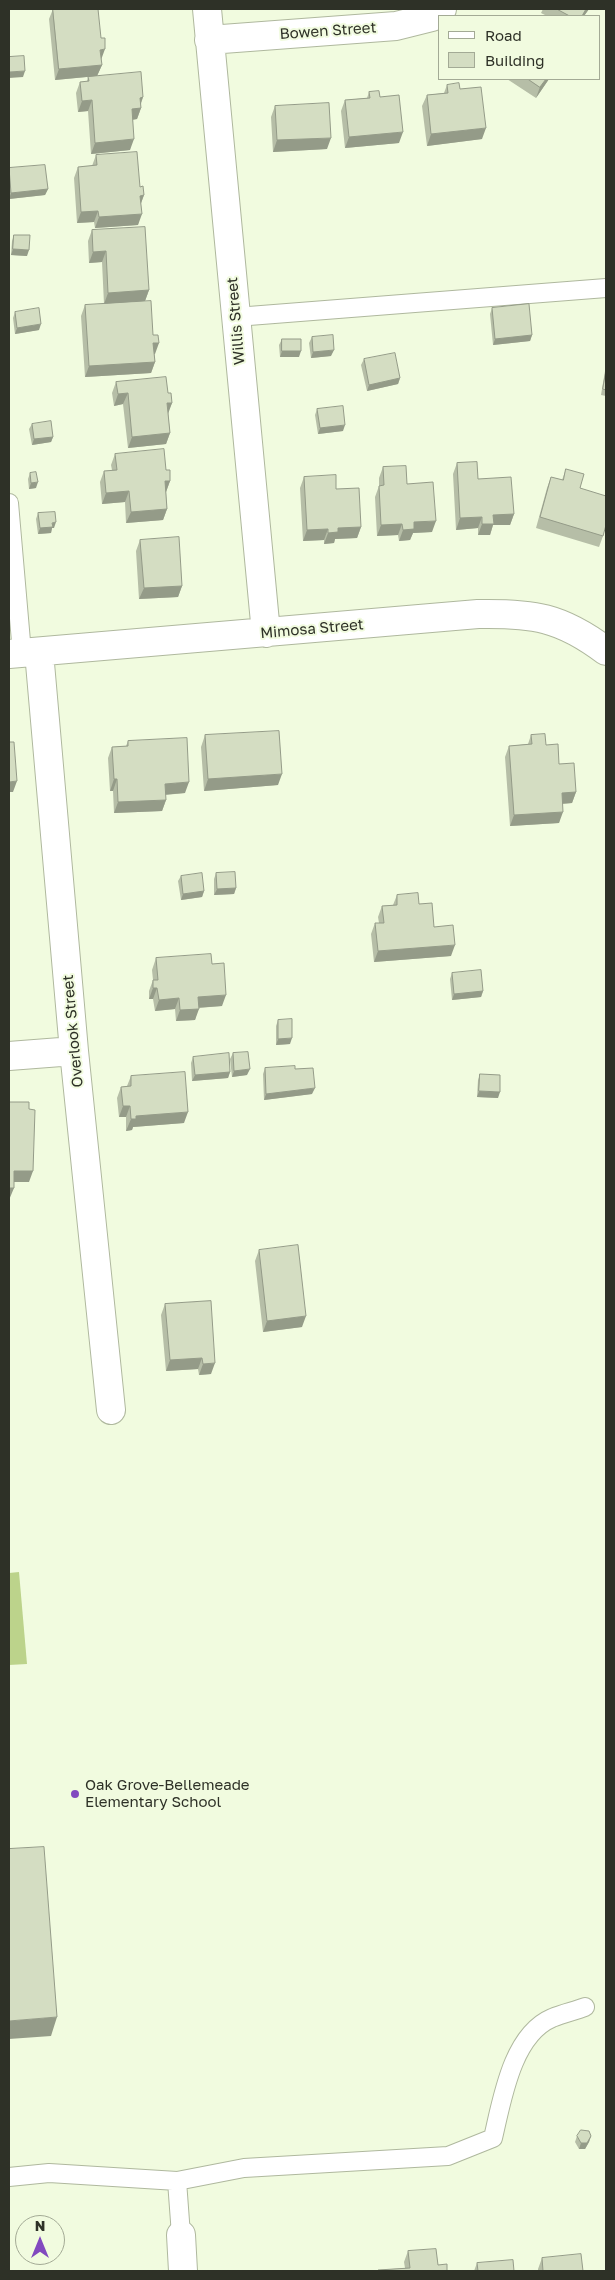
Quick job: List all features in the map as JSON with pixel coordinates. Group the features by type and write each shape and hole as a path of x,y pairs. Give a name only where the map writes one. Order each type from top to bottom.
{"street":[{"name":"Willis Street","path":"206,9 266,633"},
{"name":"Bowen Street","path":"209,40 396,26 432,17 442,9"},
{"name":"Mimosa Street","path":"23,653 478,614 510,613 542,616 570,627 606,651"},
{"name":"Overlook Street","path":"23,653 74,1051 111,1410"},
{"path":"9,1056 74,1051"},
{"path":"181,2235 184,2271"}],"lane":[{"path":"236,317 606,288"},
{"path":"9,503 23,653"},
{"path":"9,2176 49,2173 177,2181 244,2168 448,2156 493,2138 507,2080 526,2037 551,2018 585,2007"},
{"path":"177,2181 181,2235"}],"green space":[{"path":"19,1572 27,1664 9,1665 9,1573"}],"building":[{"path":"53,9 98,9 101,38 105,38 105,49 100,50 102,65 59,69"},
{"path":"557,9 586,9 583,15 568,15"},
{"path":"24,56 25,71 9,72 9,57"},
{"path":"141,72 143,97 140,98 141,108 132,109 134,139 95,143 92,100 82,101 80,82 89,81 88,77"},
{"path":"530,80 545,80 540,87"},
{"path":"459,83 460,89 481,87 486,128 431,134 427,95 448,93 447,85"},
{"path":"379,91 380,97 399,95 403,132 349,137 345,100 370,98 369,92"},
{"path":"329,103 331,138 277,140 275,106"},
{"path":"137,152 140,187 143,186 144,195 140,196 142,214 99,217 98,211 81,212 78,167 97,165 96,155"},
{"path":"45,165 48,189 11,193 9,168"},
{"path":"145,227 149,290 108,293 106,251 93,252 92,230"},
{"path":"14,235 30,235 29,250 13,249"},
{"path":"151,301 153,335 158,335 159,343 153,343 155,362 89,366 85,305"},
{"path":"529,304 532,335 495,339 492,308"},
{"path":"39,308 41,324 17,328 15,312"},
{"path":"333,335 334,350 313,352 312,337"},
{"path":"282,339 301,339 301,351 282,351"},
{"path":"395,353 400,378 369,385 364,359"},
{"path":"606,371 606,390 603,389"},
{"path":"166,377 168,393 171,393 172,403 167,403 170,433 132,437 128,393 118,394 116,382"},
{"path":"343,406 345,425 320,428 317,409"},
{"path":"51,421 53,437 34,439 32,424"},
{"path":"164,449 166,470 170,470 170,481 165,481 167,509 131,512 129,491 106,493 104,471 117,470 115,454"},
{"path":"477,462 478,479 511,477 514,514 493,515 494,524 482,524 482,517 460,518 457,463"},
{"path":"406,466 407,484 433,482 436,521 414,522 414,529 403,530 402,524 381,525 379,486 384,485 383,467"},
{"path":"566,469 584,474 580,488 606,496 606,525 603,536 540,517 551,477 563,480"},
{"path":"36,472 38,482 31,483 30,473"},
{"path":"336,475 336,489 359,488 361,527 338,528 338,532 328,533 328,529 307,530 304,477"},
{"path":"55,512 56,522 52,523 53,527 40,528 38,513"},
{"path":"179,537 182,586 144,588 140,540"},
{"path":"279,731 282,774 208,779 205,735"},
{"path":"545,734 546,745 558,744 559,764 574,763 576,792 562,793 563,812 514,815 509,746 532,744 531,735"},
{"path":"187,738 189,782 165,784 166,800 118,802 117,779 114,779 112,747 128,746 128,741"},
{"path":"9,742 14,742 17,781 9,782"},
{"path":"235,872 236,888 217,889 216,873"},
{"path":"202,873 204,891 183,894 181,876"},
{"path":"418,893 419,904 432,903 434,927 453,925 455,945 378,951 375,923 384,923 382,906 397,905 397,895"},
{"path":"211,954 212,964 224,963 226,995 198,997 199,1009 180,1010 179,998 159,1000 157,988 153,988 153,980 158,980 156,958"},
{"path":"481,970 483,991 454,994 452,973"},
{"path":"292,1019 292,1038 278,1039 278,1020"},
{"path":"248,1052 250,1069 234,1071 233,1053"},
{"path":"229,1053 230,1072 195,1075 193,1057"},
{"path":"295,1066 295,1069 313,1068 315,1088 266,1094 265,1068"},
{"path":"185,1072 188,1112 136,1116 136,1119 131,1119 130,1106 123,1106 121,1087 131,1086 131,1076"},
{"path":"480,1074 500,1075 500,1092 479,1091"},
{"path":"9,1102 29,1102 29,1109 35,1110 33,1171 14,1171 14,1188 9,1188"},
{"path":"298,1245 306,1316 267,1321 259,1250"},
{"path":"211,1301 215,1363 203,1364 202,1358 170,1360 165,1304"},
{"path":"44,1847 57,2017 9,2021 9,1849"},
{"path":"581,2130 589,2131 591,2136 587,2143 581,2143 577,2136"},
{"path":"436,2249 438,2265 447,2264 447,2271 378,2270 410,2268 408,2251"},
{"path":"581,2254 583,2271 543,2271 542,2258"},
{"path":"513,2260 514,2271 478,2271 477,2263"}],"place":[{"name":"Oak Grove-Bellemeade Elementary School","path":"75,1794"}]}
